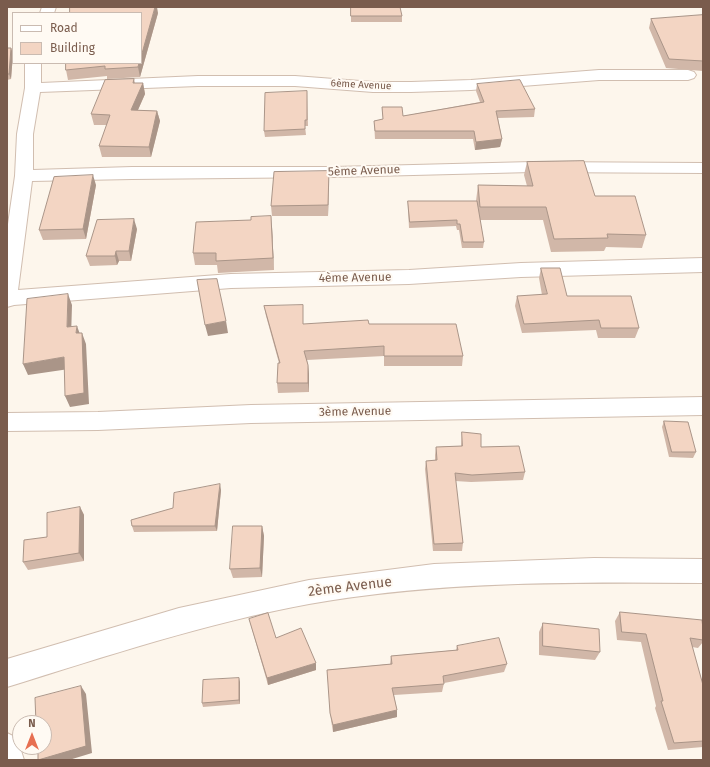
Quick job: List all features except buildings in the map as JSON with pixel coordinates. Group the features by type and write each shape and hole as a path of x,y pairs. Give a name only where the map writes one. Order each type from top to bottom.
{"street":[{"path":"7,299 24,176 25,134 33,88 33,64"},
{"name":"6ème Avenue","path":"33,88 198,81 295,81 374,87 411,87 471,85 599,75 688,75"},
{"name":"5ème Avenue","path":"24,176 132,173 334,172 532,167 703,168"},
{"name":"4ème Avenue","path":"7,299 231,281 409,277 521,270 703,265"},
{"name":"3ème Avenue","path":"7,422 98,421 259,414 703,406"},
{"name":"2ème Avenue","path":"7,673 179,621 308,592 434,576 594,570 703,571"},
{"path":"7,748 9,760"}]}
